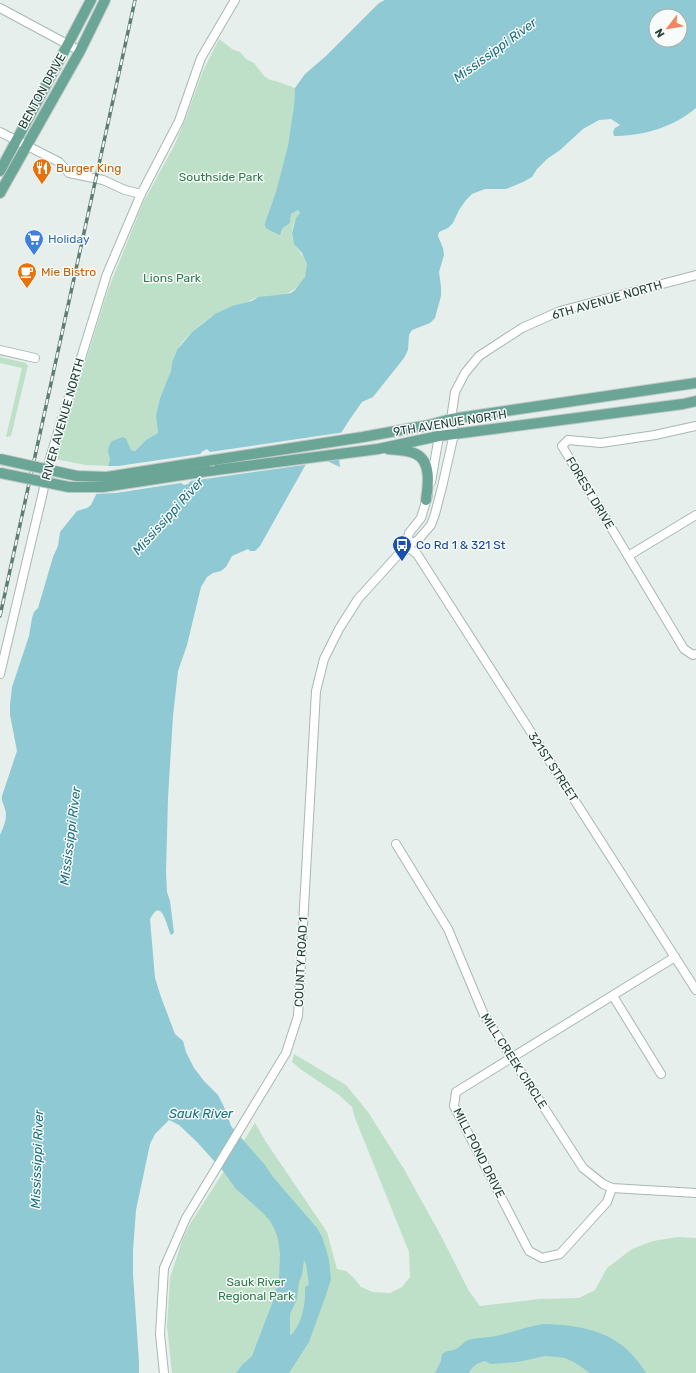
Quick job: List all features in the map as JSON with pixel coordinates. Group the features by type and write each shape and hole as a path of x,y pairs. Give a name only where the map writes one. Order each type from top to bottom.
{"main road":[{"name":"BENTON DRIVE","path":"0,171 91,0"},
{"name":"BENTON DRIVE","path":"0,193 80,51 105,0"},
{"name":"9TH AVENUE NORTH","path":"0,459 77,476 107,477 363,438 429,425 451,419 696,383"},
{"name":"9TH AVENUE NORTH","path":"0,473 68,487 103,487 208,471 378,449 439,436 683,404 696,401"},
{"path":"378,449 396,450 417,454 423,460 427,470 426,500"}],"street":[{"name":"RIVER AVENUE NORTH","path":"0,674 50,458 107,274 141,194 180,121 201,58 235,0"},
{"path":"0,8 80,51"},
{"path":"0,132 59,162 65,169 70,168 107,176 127,185 141,194"},
{"name":"6TH AVENUE NORTH","path":"451,419 455,392 465,372 479,356 522,328 560,311 696,275"},
{"path":"0,350 35,358"},
{"path":"451,419 454,434"},
{"path":"439,436 451,419"},
{"name":"FOREST DRIVE","path":"694,655 684,649 562,446 568,440 601,443 655,435 696,426"},
{"name":"COUNTY ROAD 1","path":"164,1373 160,1334 164,1268 186,1218 286,1053 298,1016 316,691 324,659 339,629 358,599 406,546 418,540 431,525 442,487 454,434"},
{"name":"COUNTY ROAD 1","path":"406,546 410,533 420,518 426,500 439,436"},
{"path":"628,556 696,515"},
{"name":"321ST STREET","path":"406,546 417,554 696,990"},
{"name":"MILL CREEK CIRCLE","path":"396,844 448,929 484,1015 582,1168 602,1184 612,1188 696,1193"},
{"name":"MILL POND DRIVE","path":"612,1188 607,1202 560,1254 542,1258 530,1252 454,1106 456,1092 675,957"},
{"path":"613,996 661,1074"}],"green space":[{"path":"219,39 232,49 240,52 246,59 254,63 264,76 270,80 295,88 290,140 277,191 265,224 282,233 283,228 290,223 291,214 298,210 300,213 293,225 292,233 293,239 306,262 306,275 302,282 294,290 275,296 258,297 218,313 198,327 185,339 176,354 170,376 160,397 157,412 158,433 146,440 135,451 131,450 111,458 109,466 85,465 55,459 108,290 143,203 174,146 203,71"},
{"path":"0,357 26,363 28,365 11,436 6,437 22,368 0,363"},
{"name":"Sauk River Regional Park","path":"294,1054 346,1085 368,1112 404,1169 440,1234 469,1291 480,1306 539,1299 579,1298 595,1290 607,1268 632,1249 653,1241 678,1237 696,1238 696,1373 172,1373 167,1326 170,1278 183,1238 190,1224 255,1123 266,1142 327,1232 337,1269 346,1271 361,1287 373,1292 390,1293 402,1287 410,1277 409,1252 355,1118 352,1107 339,1095 292,1062"}],"water":[{"path":"385,0 696,0 696,108 678,120 658,129 625,136 614,136 613,132 615,128 620,125 611,119 599,120 583,129 560,150 547,159 537,169 532,177 506,189 485,189 472,194 459,210 453,223 448,228 439,232 438,236 444,255 439,272 441,296 435,318 430,323 412,330 409,335 408,350 404,358 373,397 362,402 341,433 338,451 340,467 327,461 306,464 260,546 255,551 250,551 248,549 232,556 226,567 221,571 213,573 207,577 201,587 187,645 178,671 173,716 168,798 166,872 167,892 170,901 174,933 171,935 164,915 161,912 158,910 154,913 150,919 155,978 175,1034 183,1041 186,1052 194,1068 218,1095 231,1126 317,1228 322,1237 329,1260 331,1279 309,1342 289,1373 236,1373 252,1356 279,1282 280,1254 278,1239 270,1221 262,1212 236,1189 223,1171 197,1142 179,1125 169,1120 155,1134 150,1144 136,1210 133,1274 139,1373 0,1373 0,835 6,816 2,796 17,751 10,715 12,687 29,636 32,618 34,612 38,608 53,557 58,546 60,532 77,511 91,505 107,472 110,459 108,452 112,441 123,437 126,439 131,450 135,451 146,440 158,433 156,415 160,398 171,371 172,363 177,350 192,332 215,314 232,306 252,301 258,297 291,293 305,277 307,264 302,253 294,244 292,233 296,218 300,213 298,210 291,214 290,223 283,228 280,235 265,227 265,223 276,192 288,146 295,88 305,74 326,56 379,3","holes":["304,1260 309,1285 305,1288 305,1300 301,1319 295,1331 291,1335 290,1314 297,1299"]},
{"path":"543,1324 574,1326 589,1329 602,1334 614,1340 626,1349 636,1359 646,1373 590,1373 574,1362 565,1358 545,1356 518,1362 491,1364 485,1361 475,1365 469,1373 435,1373 441,1361 442,1354 456,1349 466,1341 496,1336"}],"pier":[{"path":"345,432 340,446 341,458 318,463 191,481 184,485 181,483 116,493 94,494 107,466 118,466 200,454 207,449 210,452"}],"railway":[{"path":"0,616 135,0"}],"place":[{"name":"Burger King","path":"42,185"},
{"name":"Holiday","path":"34,256"},
{"name":"Mie Bistro","path":"27,289"},
{"name":"Co Rd 1 & 321 St","path":"402,562"}],"water label":[{"name":"Mississippi River","path":"495,50"},
{"name":"Mississippi River","path":"168,516"},
{"name":"Mississippi River","path":"70,836"},
{"name":"Sauk River","path":"201,1113"},
{"name":"Mississippi River","path":"37,1159"}],"park label":[{"name":"Southside Park","path":"221,177"},
{"name":"Lions Park","path":"172,278"}]}
